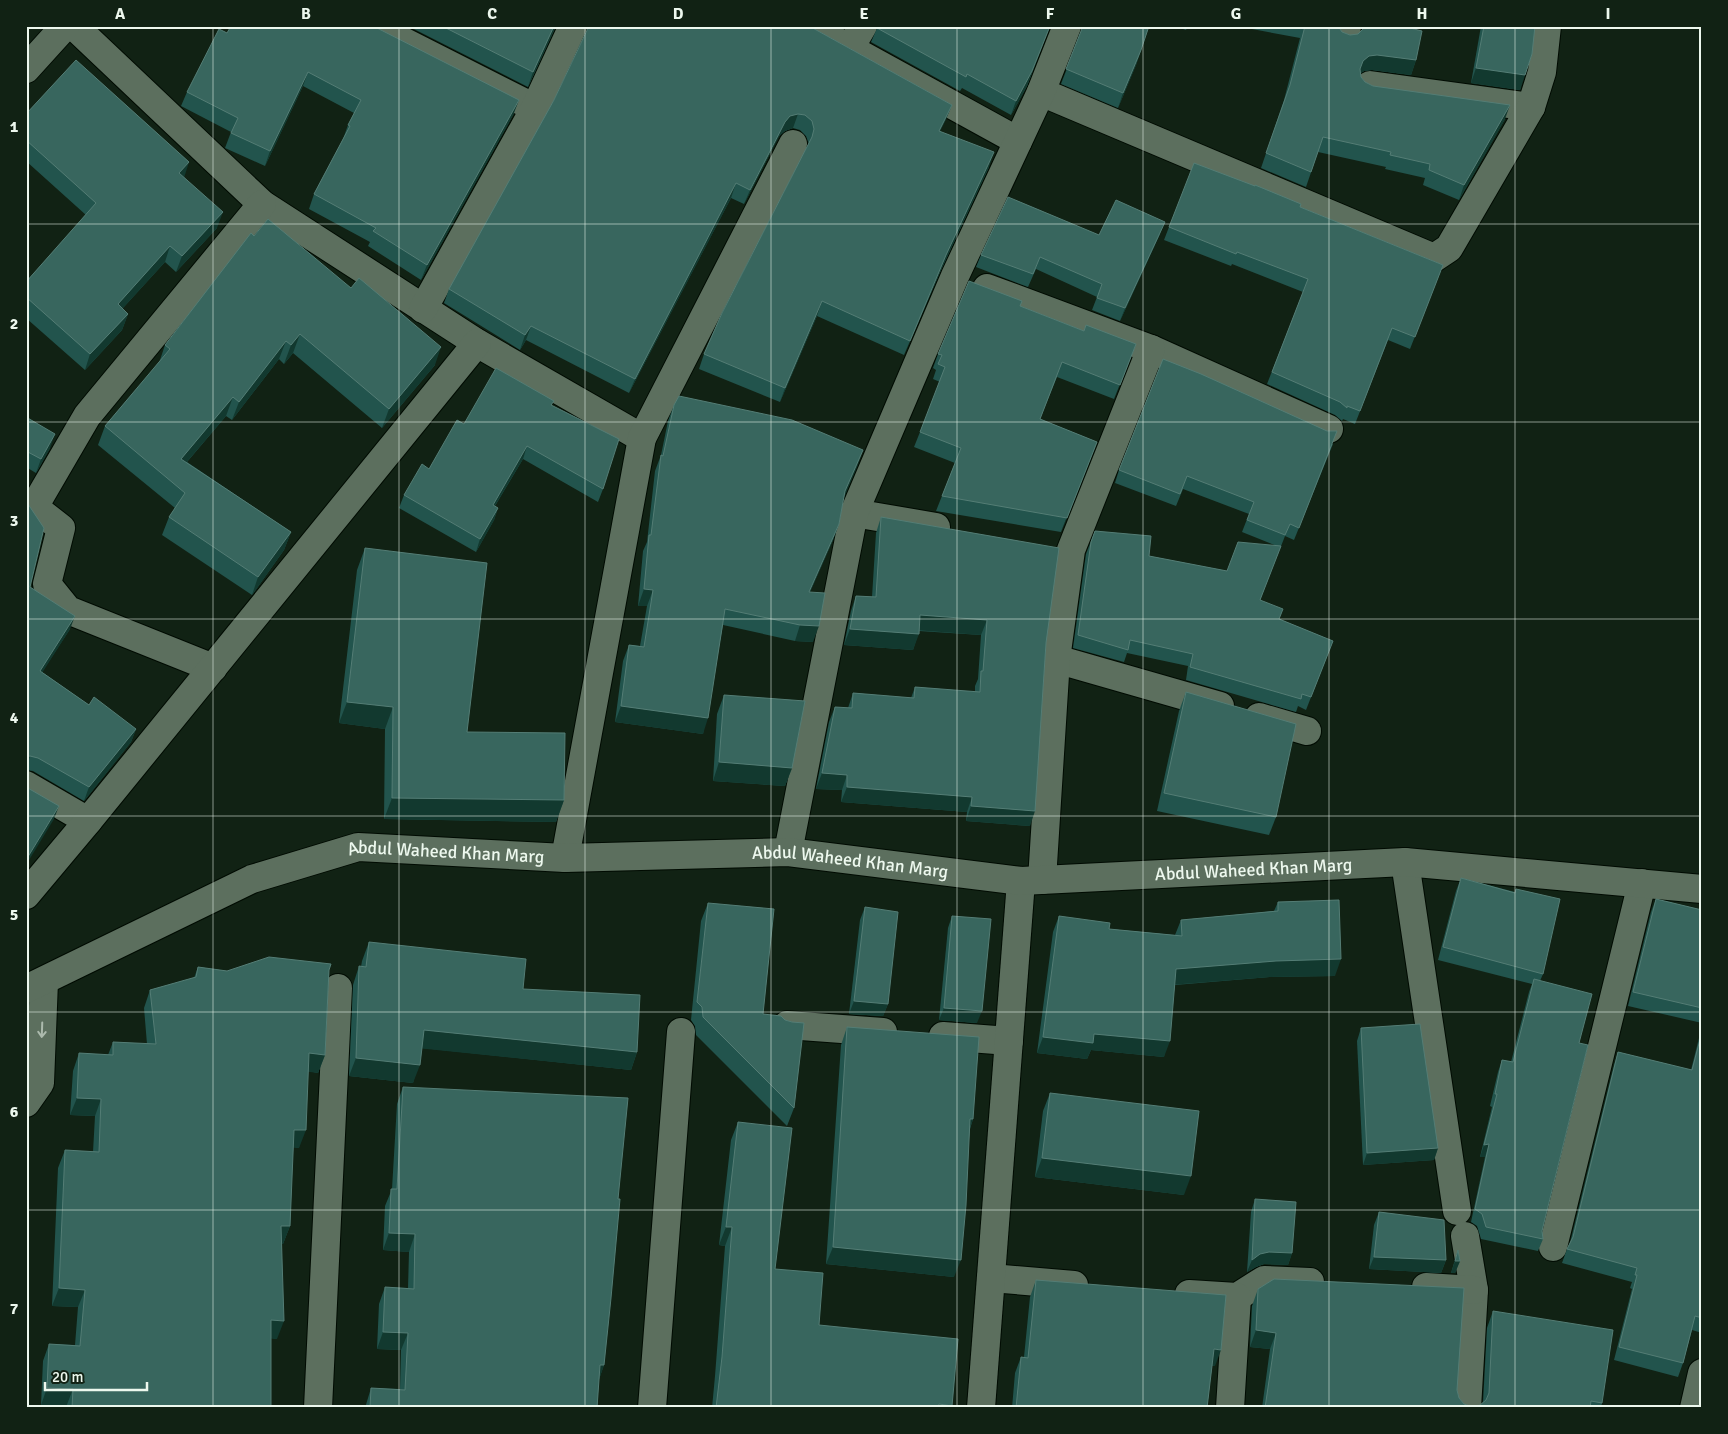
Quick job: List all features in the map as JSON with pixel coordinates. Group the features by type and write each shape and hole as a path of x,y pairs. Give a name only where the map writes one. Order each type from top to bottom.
{"street":[{"path":"26,69 65,26"},
{"path":"74,26 262,204 477,343 642,438"},
{"path":"373,26 535,108"},
{"path":"424,309 535,108 573,26"},
{"path":"809,26 857,37 1018,141"},
{"path":"788,852 854,513 955,276 1041,92 1067,26"},
{"path":"1041,92 1434,258 1448,248 1531,108 1542,72 1547,26"},
{"path":"1370,85 1531,108"},
{"path":"564,858 642,438 793,144"},
{"path":"213,668 68,610 47,584 61,528 34,507 87,416 262,204"},
{"path":"955,276 1152,350 1329,429"},
{"path":"26,895 477,343"},
{"path":"981,1408 1009,1040 1032,880 1070,550 1152,350"},
{"path":"854,513 958,531"},
{"path":"1042,545 1070,550"},
{"path":"1056,659 1307,731"},
{"path":"26,785 88,821"},
{"name":"Abdul Waheed Khan Marg","path":"35,985 252,879 358,847 564,858 788,852 1032,880 1405,862 1702,888"},
{"path":"1405,862 1461,1224 1474,1290 1467,1408"},
{"path":"1554,1247 1642,883"},
{"path":"26,1102 40,1083 35,985"},
{"path":"318,1408 338,988"},
{"path":"787,1025 1009,1040"},
{"path":"652,1408 680,1032"},
{"path":"991,1278 1099,1286"},
{"path":"1168,1292 1237,1297 1264,1280 1334,1283"},
{"path":"1404,1286 1474,1290"},
{"path":"1230,1408 1237,1297"},
{"path":"1694,1408 1702,1373"}],"building":[{"path":"231,26 373,26 519,100 427,265 373,231 376,228 314,194 350,126 348,125 361,100 308,72 270,151 231,133 238,118 187,92 219,29 227,33"},
{"path":"442,26 554,26 533,72"},
{"path":"589,26 809,26 952,105 939,131 994,152 946,255 910,341 822,301 785,388 704,354 722,313 812,137 814,129 812,121 805,115 798,114 790,116 785,122 750,190 736,183 635,379 531,326 525,335 449,289 554,100"},
{"path":"878,26 1050,26 1032,71 1016,101 967,74 966,77 877,28"},
{"path":"1083,26 1149,26 1123,93 1066,69"},
{"path":"1305,26 1338,26 1342,32 1350,35 1358,34 1365,26 1402,26 1422,31 1416,60 1377,55 1369,56 1363,61 1360,69 1361,77 1365,82 1373,86 1510,105 1464,185 1429,170 1430,164 1390,155 1391,152 1323,137 1311,172 1266,153 1290,85"},
{"path":"1484,26 1535,26 1532,54 1525,75 1476,68"},
{"path":"76,60 189,162 179,173 223,212 182,256 170,246 118,304 128,314 90,354 26,297 26,282 96,203 26,140 26,114"},
{"path":"1194,163 1255,185 1301,204 1300,207 1443,265 1415,337 1392,328 1360,411 1347,406 1347,408 1340,402 1272,372 1308,279 1237,252 1236,254 1169,227"},
{"path":"1008,197 1099,235 1116,200 1165,222 1125,308 1097,298 1102,284 1040,257 1033,274 981,255"},
{"path":"268,219 351,288 359,278 441,347 389,409 300,334 291,345 286,341 239,402 233,397 181,459 291,532 258,577 169,517 185,493 105,426 170,349 165,345 251,233 254,236"},
{"path":"969,281 1022,301 1020,306 1084,331 1086,325 1136,344 1120,385 1062,362 1040,419 1097,442 1067,518 942,496 961,448 920,432 945,367 938,364 942,355 938,354"},
{"path":"1163,359 1201,374 1327,431 1337,431 1299,528 1290,524 1285,535 1247,520 1254,502 1187,476 1180,494 1119,470"},
{"path":"496,368 554,401 551,405 619,439 603,489 527,446 493,505 498,508 480,539 404,495 422,464 429,469 457,420 464,424"},
{"path":"679,396 792,420 863,450 845,491 839,524 809,592 825,593 819,626 800,625 725,609 708,718 621,706 629,645 644,647 653,590 644,589 649,535 651,535 661,455 663,456 674,405"},
{"path":"26,417 55,434 41,459 26,451"},
{"path":"26,501 44,528 30,587 75,616 40,671 89,705 94,697 136,729 89,787 38,758 26,757"},
{"path":"881,517 1059,548 1046,643 1035,811 971,806 972,797 847,787 847,775 822,773 835,707 852,708 853,693 914,698 915,687 980,692 987,620 920,615 919,634 850,629 856,596 876,597"},
{"path":"1095,531 1151,536 1149,556 1227,571 1238,542 1281,546 1260,600 1283,609 1279,619 1333,641 1311,697 1302,694 1301,699 1190,667 1193,654 1130,640 1128,650 1078,635 1091,542"},
{"path":"365,548 487,563 467,732 565,733 564,800 392,798 393,707 347,702"},
{"path":"1186,692 1296,724 1276,817 1164,793"},
{"path":"724,695 805,701 792,768 719,762"},
{"path":"26,787 59,806 26,860"},
{"path":"1461,878 1515,893 1516,889 1560,899 1543,974 1443,947"},
{"path":"1656,899 1702,910 1702,1008 1633,992"},
{"path":"1339,900 1341,959 1276,961 1176,969 1170,1041 1094,1034 1093,1043 1043,1037 1059,916 1110,923 1109,929 1182,936 1181,920 1278,911 1278,902"},
{"path":"708,903 774,909 763,1014 781,1016 785,1020 804,1023 794,1108 703,1017 702,1007 697,1002"},
{"path":"865,907 898,912 888,1004 854,1001"},
{"path":"952,916 991,919 982,1011 944,1008"},
{"path":"369,942 526,959 523,989 640,995 637,1052 424,1030 420,1065 356,1058 359,966 366,967"},
{"path":"269,957 331,964 329,970 325,1055 309,1053 306,1130 294,1130 290,1226 281,1226 284,1321 271,1320 271,1408 72,1408 73,1389 47,1388 49,1344 80,1346 85,1290 59,1288 65,1150 99,1152 101,1099 77,1098 79,1053 113,1055 113,1042 156,1044 150,990 196,977 198,967 227,971"},
{"path":"1534,979 1592,994 1579,1043 1588,1045 1542,1231 1543,1239 1486,1227 1482,1214 1475,1209 1489,1144 1484,1145 1497,1094 1495,1094 1502,1060 1513,1062"},
{"path":"1420,1024 1438,1148 1367,1153 1361,1028"},
{"path":"847,1027 979,1037 973,1119 970,1119 961,1260 833,1247"},
{"path":"1702,1032 1702,1318 1695,1316 1683,1363 1619,1347 1637,1275 1635,1275 1637,1268 1567,1249 1573,1237 1618,1052 1692,1070"},
{"path":"403,1087 628,1098 611,1298 604,1365 600,1365 597,1408 370,1408 371,1388 405,1390 408,1333 383,1332 385,1287 414,1289 415,1234 389,1233 391,1189 397,1189"},
{"path":"1050,1093 1199,1111 1191,1176 1042,1158"},
{"path":"738,1122 792,1128 775,1269 823,1273 819,1325 958,1339 952,1406 939,1404 938,1408 716,1408 732,1227 726,1227"},
{"path":"1255,1199 1296,1202 1292,1253 1269,1252 1260,1254 1252,1260"},
{"path":"1379,1212 1444,1220 1446,1260 1374,1257"},
{"path":"1458,1250 1460,1261 1455,1261"},
{"path":"1274,1279 1464,1288 1457,1390 1459,1398 1464,1404 1473,1407 1480,1405 1486,1400 1489,1393 1493,1311 1613,1330 1602,1403 1591,1401 1590,1408 1265,1408 1276,1333 1256,1330 1258,1289"},
{"path":"1036,1280 1226,1295 1221,1350 1214,1349 1207,1408 1016,1408 1021,1357 1028,1358"}]}
